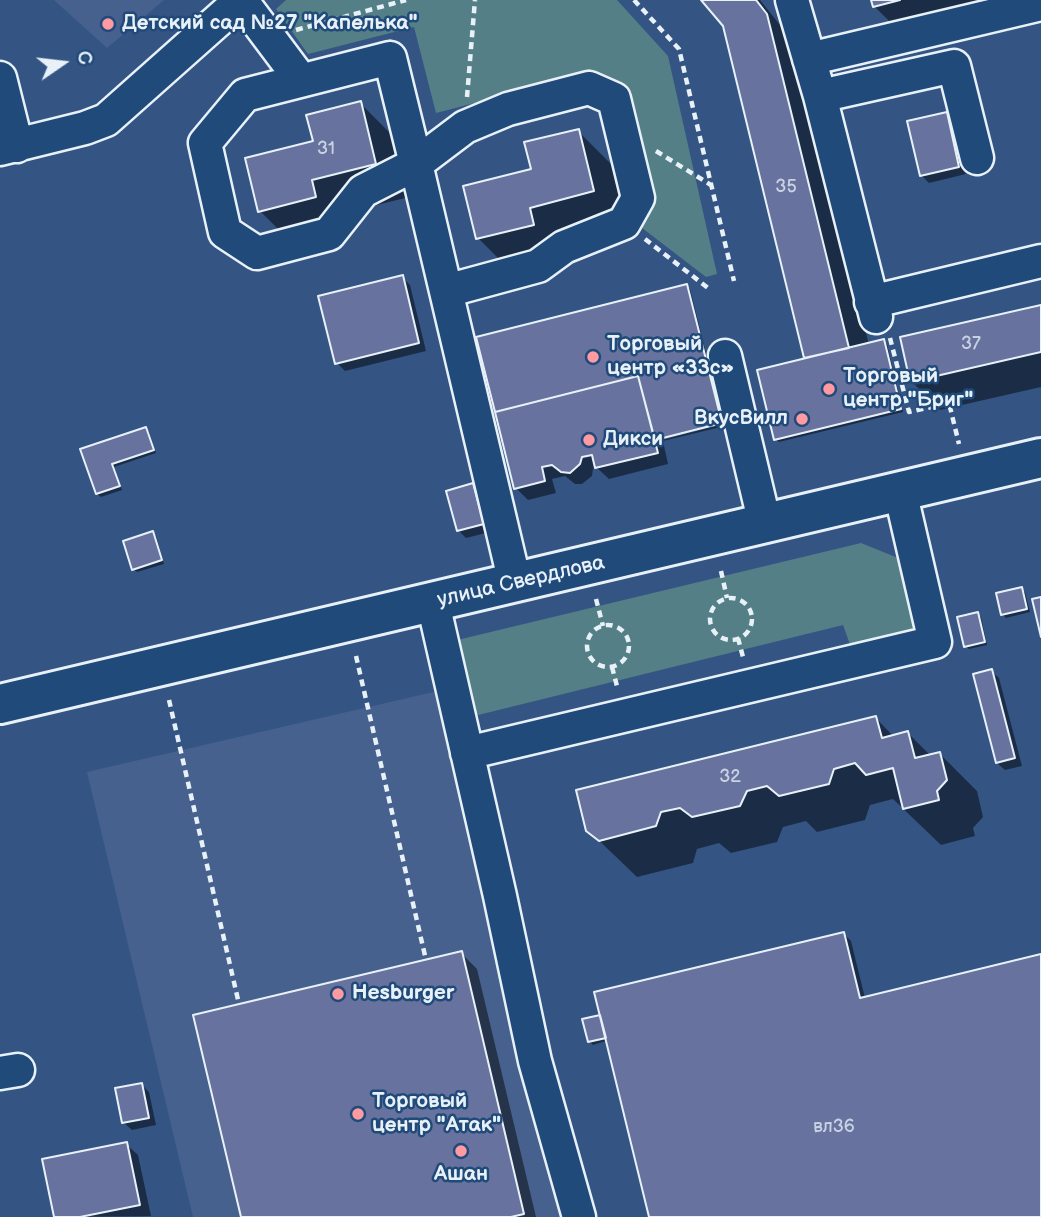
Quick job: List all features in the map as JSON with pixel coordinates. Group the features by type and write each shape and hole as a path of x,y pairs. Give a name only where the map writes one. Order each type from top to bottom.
{"main road":[{"name":"улица Свердлова","path":"0,704 1041,458"}],"street":[{"path":"0,78 8,147 106,120 241,0 301,80"},
{"path":"792,0 820,96 873,310 1041,261"},
{"path":"809,60 1041,4"},
{"path":"446,291 537,266 564,247 624,223 638,198 614,99 589,88 508,109 465,127 416,164 363,191 329,234 257,253 225,232 205,143 245,95 390,58 416,164 446,291 515,583"},
{"path":"820,96 954,65 977,158"},
{"path":"724,356 765,524"},
{"path":"467,753 935,642 900,491"},
{"path":"433,603 535,1061 579,1217"}],"path":[{"path":"295,30 406,0"},
{"path":"465,127 475,0"},
{"path":"634,0 679,49 734,281"},
{"path":"621,130 712,185"},
{"path":"624,223 708,288"},
{"path":"873,310 889,331 909,412 949,403 959,444"},
{"path":"721,570 727,598"},
{"path":"727,598 741,600 750,610 752,617 749,630 731,640 719,636 711,624 715,605 727,598"},
{"path":"596,600 603,626"},
{"path":"613,625 620,629 628,640 629,647 624,660 612,667 593,662 587,650 588,636 593,630 603,626 613,625"},
{"path":"356,656 426,960"},
{"path":"169,700 239,1004"}],"shaded area":[{"name":"Детский сад №27 \"Капелька\"","path":"54,0 164,0 107,48"},
{"path":"438,691 564,1217 193,1217 87,772"}],"green space":[{"path":"286,0 617,0 668,56 717,274 706,277 633,221 621,87 595,72 436,113 414,27 308,54 276,9"},
{"path":"861,543 903,560 920,618 910,635 852,650 843,625 466,718 449,642"}],"building":[{"path":"701,0 756,0 767,14 849,348 804,358 723,26"},
{"path":"871,0 900,0 873,7"},
{"path":"361,101 376,164 312,180 316,197 258,212 245,158 313,141 306,115"},
{"path":"947,112 959,167 920,176 907,121"},
{"path":"579,129 594,191 530,208 534,225 476,239 463,186 531,169 524,142"},
{"path":"403,275 419,343 335,364 318,296"},
{"name":"Торговый центр «33с»","path":"687,284 722,423 655,440 638,376 495,412 476,337"},
{"path":"1041,305 1041,352 910,382 900,337"},
{"name":"Торговый центр \"Бриг\"","path":"884,339 901,409 774,440 757,370"},
{"name":"Торговый центр «33с»","path":"638,376 658,453 595,468 592,455 582,457 580,464 570,473 561,472 552,465 542,467 545,481 514,489 495,412"},
{"path":"146,427 154,450 112,464 120,486 96,494 80,449"},
{"path":"473,483 484,524 457,531 446,491"},
{"path":"153,531 162,560 132,570 123,541"},
{"path":"1022,587 1027,609 1001,615 996,593"},
{"path":"1041,597 1041,637 1032,599"},
{"path":"978,612 985,642 964,647 957,617"},
{"path":"992,669 1015,758 996,763 973,674"},
{"path":"876,716 882,738 908,731 915,758 940,752 947,780 937,791 939,800 903,809 893,768 866,775 855,763 834,769 829,784 779,796 767,786 747,791 740,806 692,817 680,808 661,812 656,826 599,841 586,831 576,790"},
{"path":"844,932 860,998 1041,954 1041,1217 649,1217 594,992"},
{"name":"Торговый центр \"Атак\"","path":"462,951 524,1214 511,1217 241,1217 193,1015"},
{"path":"600,1015 606,1038 588,1042 582,1019"},
{"path":"142,1083 149,1118 122,1123 115,1088"},
{"path":"127,1142 140,1205 80,1217 54,1217 42,1159"}],"place":[{"name":"Детский сад №27 \"Капелька\"","path":"108,24"},
{"name":"Торговый центр «33с»","path":"593,357"},
{"name":"Торговый центр \"Бриг\"","path":"829,389"},
{"name":"ВкусВилл","path":"802,419"},
{"name":"Дикси","path":"589,440"},
{"name":"Hesburger","path":"338,994"},
{"name":"Торговый центр \"Атак\"","path":"358,1114"},
{"name":"Ашан","path":"461,1151"}]}
